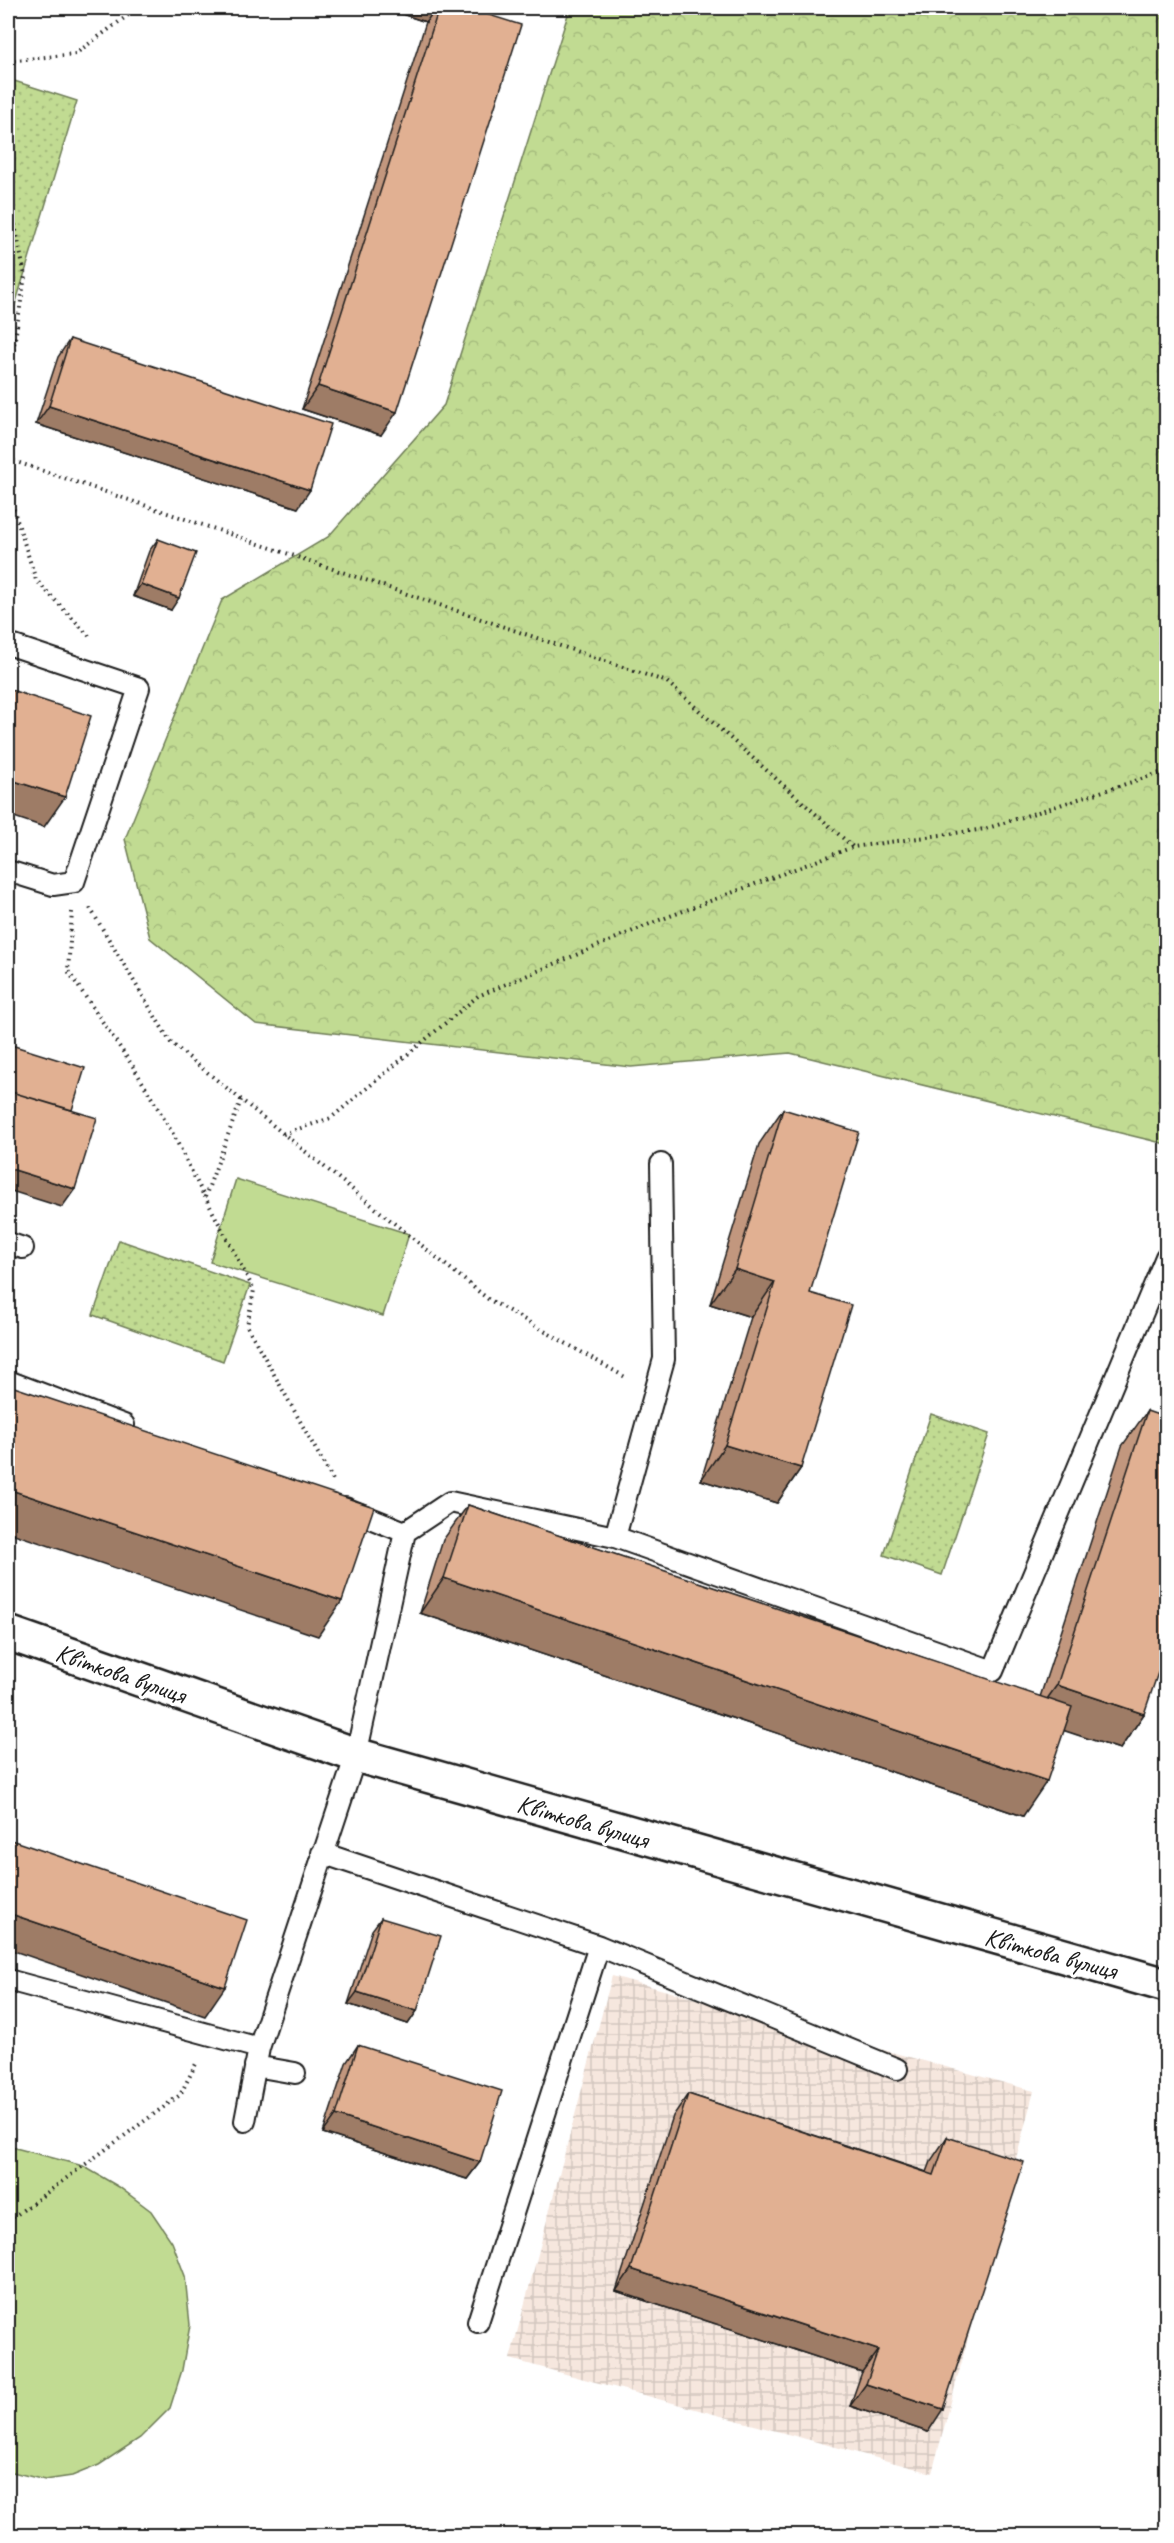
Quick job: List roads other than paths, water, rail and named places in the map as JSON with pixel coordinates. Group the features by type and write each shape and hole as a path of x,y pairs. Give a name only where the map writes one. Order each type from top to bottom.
{"street":[{"name":"Квіткова вулиця","path":"8,1633 356,1755 1167,1985"}],"lane":[{"path":"8,644 140,688 74,882 53,885 8,871"},
{"path":"615,1537 664,1359 661,1164"},
{"path":"245,2121 257,2057 356,1755 405,1532 450,1502 615,1537 993,1671 1167,1257"},
{"path":"8,1381 140,1430"},
{"path":"327,1500 405,1532"},
{"path":"322,1853 599,1946 897,2069"},
{"path":"478,2322 599,1946"},
{"path":"8,1980 212,2035 295,2073"}]}
